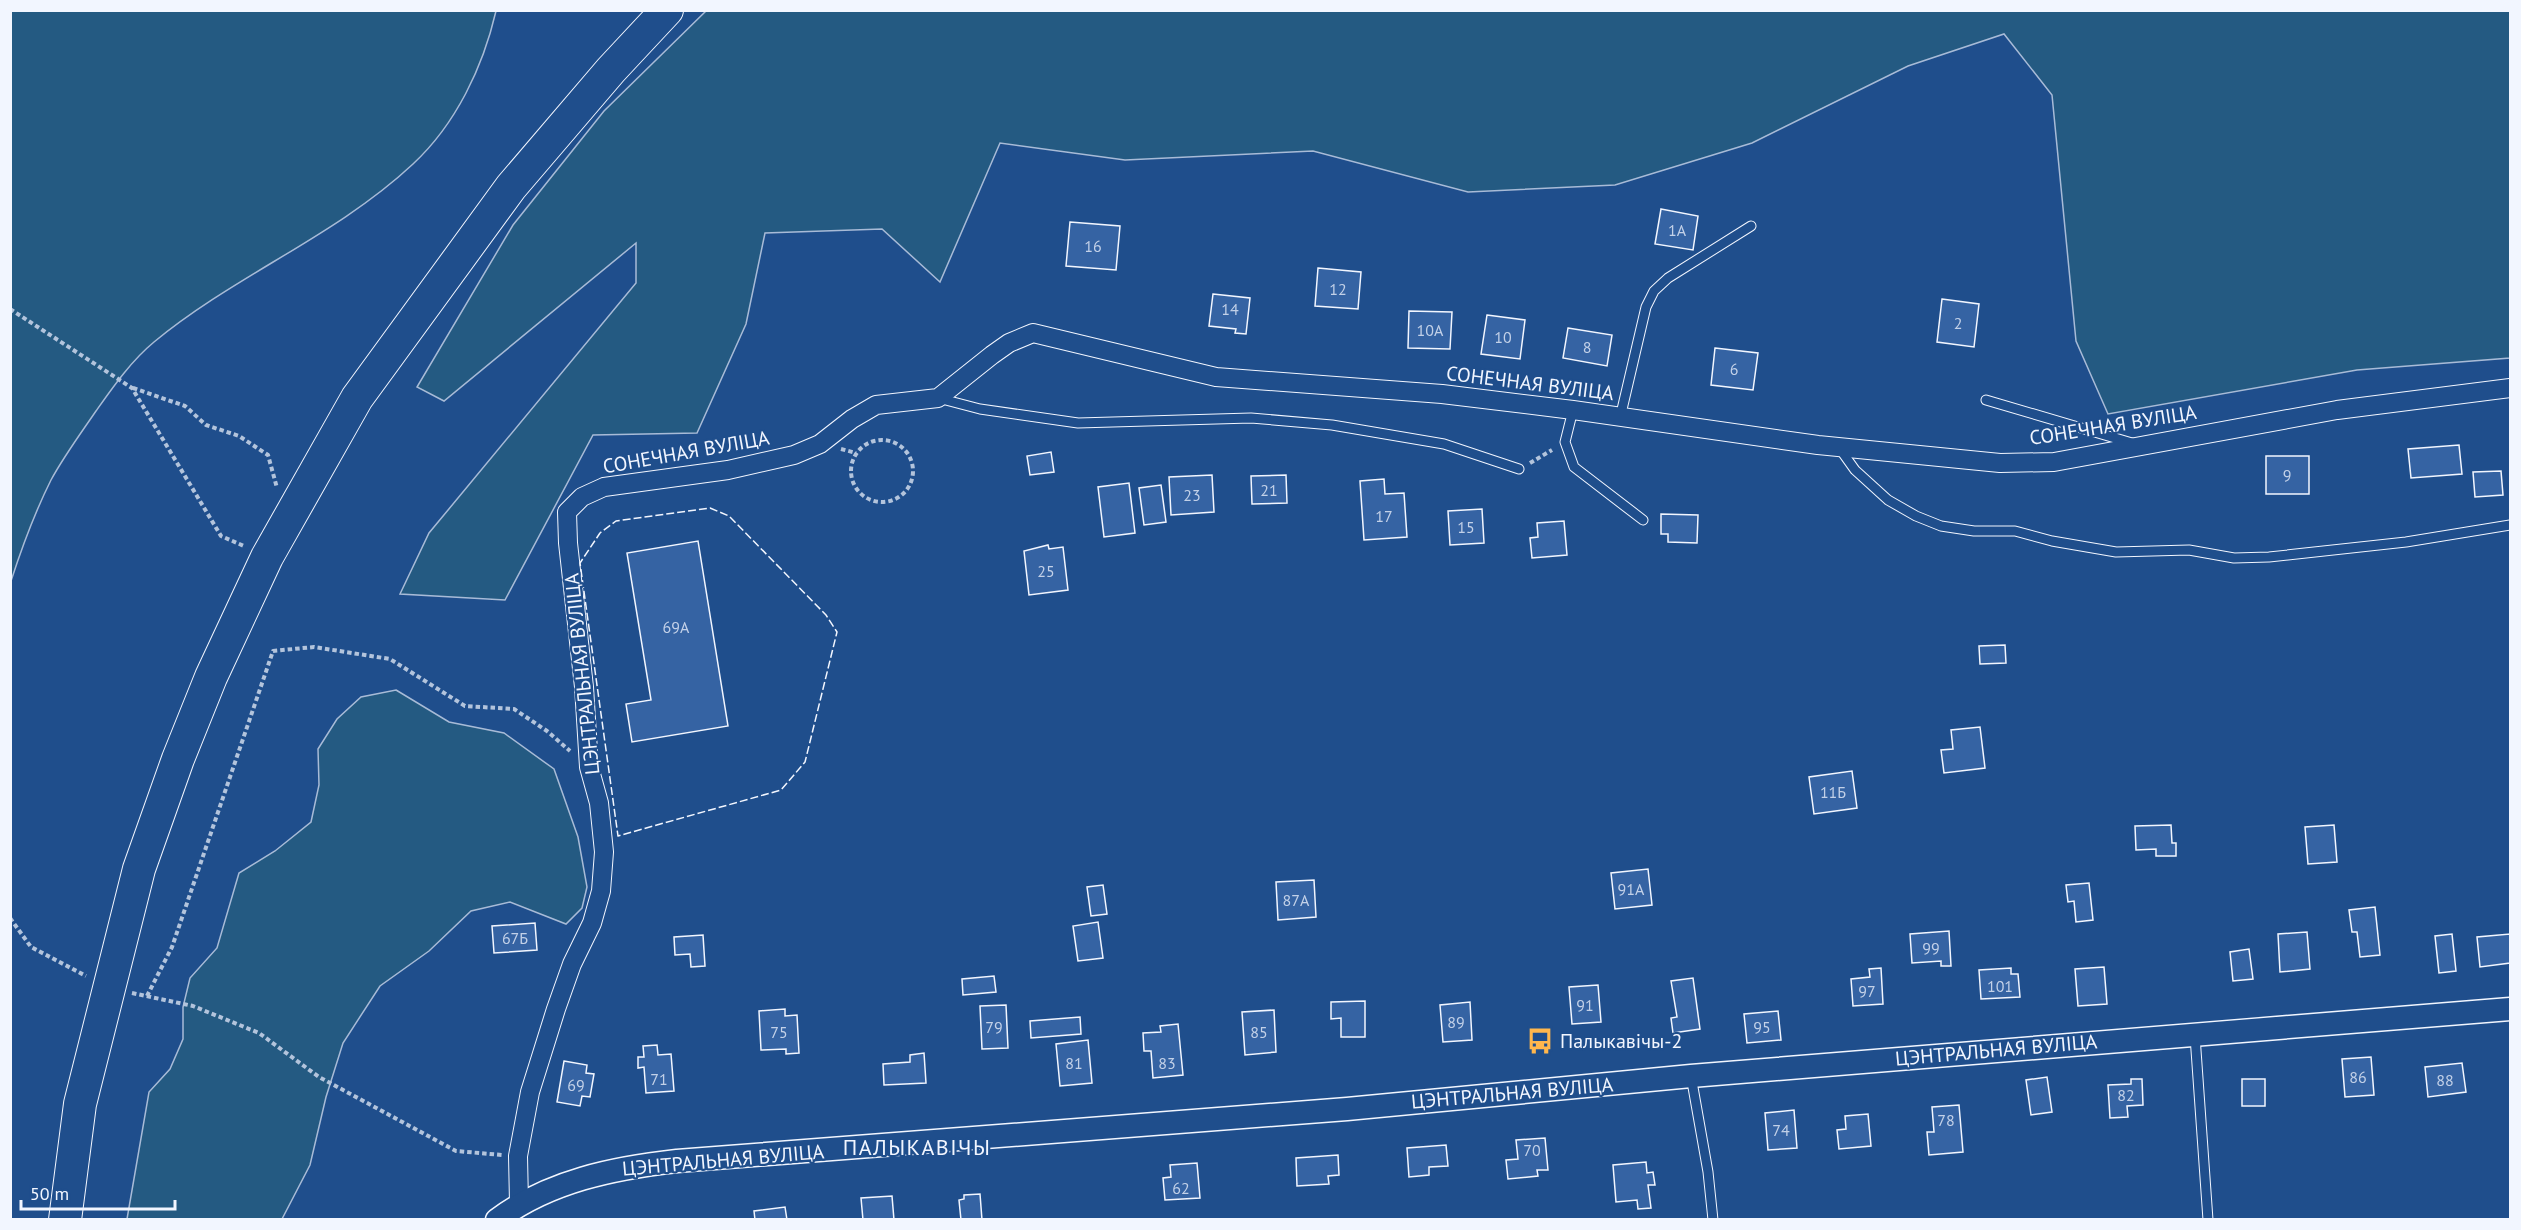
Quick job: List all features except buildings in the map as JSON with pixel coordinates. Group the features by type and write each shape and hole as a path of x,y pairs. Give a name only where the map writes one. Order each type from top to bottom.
{"highway":[{"path":"65,1220 80,1104 139,869 178,759 211,677 267,557 357,398 512,187 611,69 667,10"}],"street":[{"name":"СОНЕЧНАЯ ВУЛІЦА","path":"582,497 604,487 728,470 794,455 820,444 852,419 876,405 938,398 1000,349 1033,333 1216,377 1442,394 1839,447 2000,463 2054,462 2337,411 2511,388"},
{"name":"ЦЭНТРАЛЬНАЯ ВУЛІЦА","path":"519,1203 518,1156 530,1092 541,1050 572,964 592,923 601,891 604,852 599,803 589,767 584,687 567,523 567,512 582,497"},
{"name":"ЦЭНТРАЛЬНАЯ ВУЛІЦА","path":"496,1220 519,1203 600,1173 677,1161 1347,1109 1691,1076 2195,1033 2511,1009"}],"lane":[{"path":"1620,418 1646,307 1654,291 1668,279 1751,226"},
{"path":"938,398 980,409 1077,423 1251,418 1332,425 1444,444 1519,469"},
{"path":"1986,400 2140,445"},
{"path":"1573,410 1565,442 1574,467 1642,520"},
{"path":"1839,447 1855,470 1888,500 1916,516 1941,526 1974,531 2015,531 2052,541 2116,552 2189,550 2234,558 2269,557 2406,542 2511,525"},
{"path":"2195,1033 2208,1220"},
{"path":"1691,1076 1708,1172 1713,1220"}],"path":[{"path":"10,309 132,388 185,406 206,424 240,436 268,455 286,520"},
{"path":"132,388 221,536 267,557"},
{"path":"891,440 900,445 912,460 912,479 902,496 893,500 873,501 857,490 852,481 851,462 856,453 871,441 891,440"},
{"path":"1519,469 1565,442"},
{"path":"147,996 172,947 273,651 314,647 390,659 465,706 514,709 547,731 589,767"},
{"path":"10,918 31,947 108,988 193,1006 259,1033 319,1077 456,1151 518,1156"}],"shaded area":[{"path":"11,10 496,11 484,53 466,94 442,131 413,164 351,213 185,318 154,342 130,366 96,411 51,480 29,530 11,581"},
{"path":"706,11 2510,11 2510,358 2357,370 2108,414 2076,341 2052,95 2004,34 1908,66 1752,143 1615,185 1468,192 1313,151 1125,160 1000,143 940,282 882,229 765,233 746,324 697,433 593,435 505,600 400,594 429,533 636,283 636,243 444,401 417,387 513,225 604,111"},
{"path":"396,690 449,722 504,733 554,769 578,837 587,887 582,908 566,924 510,902 471,911 429,951 380,986 343,1043 326,1097 310,1165 282,1219 127,1219 149,1092 170,1069 183,1039 183,1007 190,978 217,948 239,873 275,851 311,822 319,785 318,749 337,719 361,697"}],"fence":[{"path":"710,508 729,516 826,615 837,632 805,762 781,790 618,836 580,563 600,533 616,521 710,508"}],"place":[{"name":"Палыкавічы-2","path":"1540,1041"}],"district":[{"name":"ПАЛЫКАВІЧЫ","path":"917,1147"}]}
